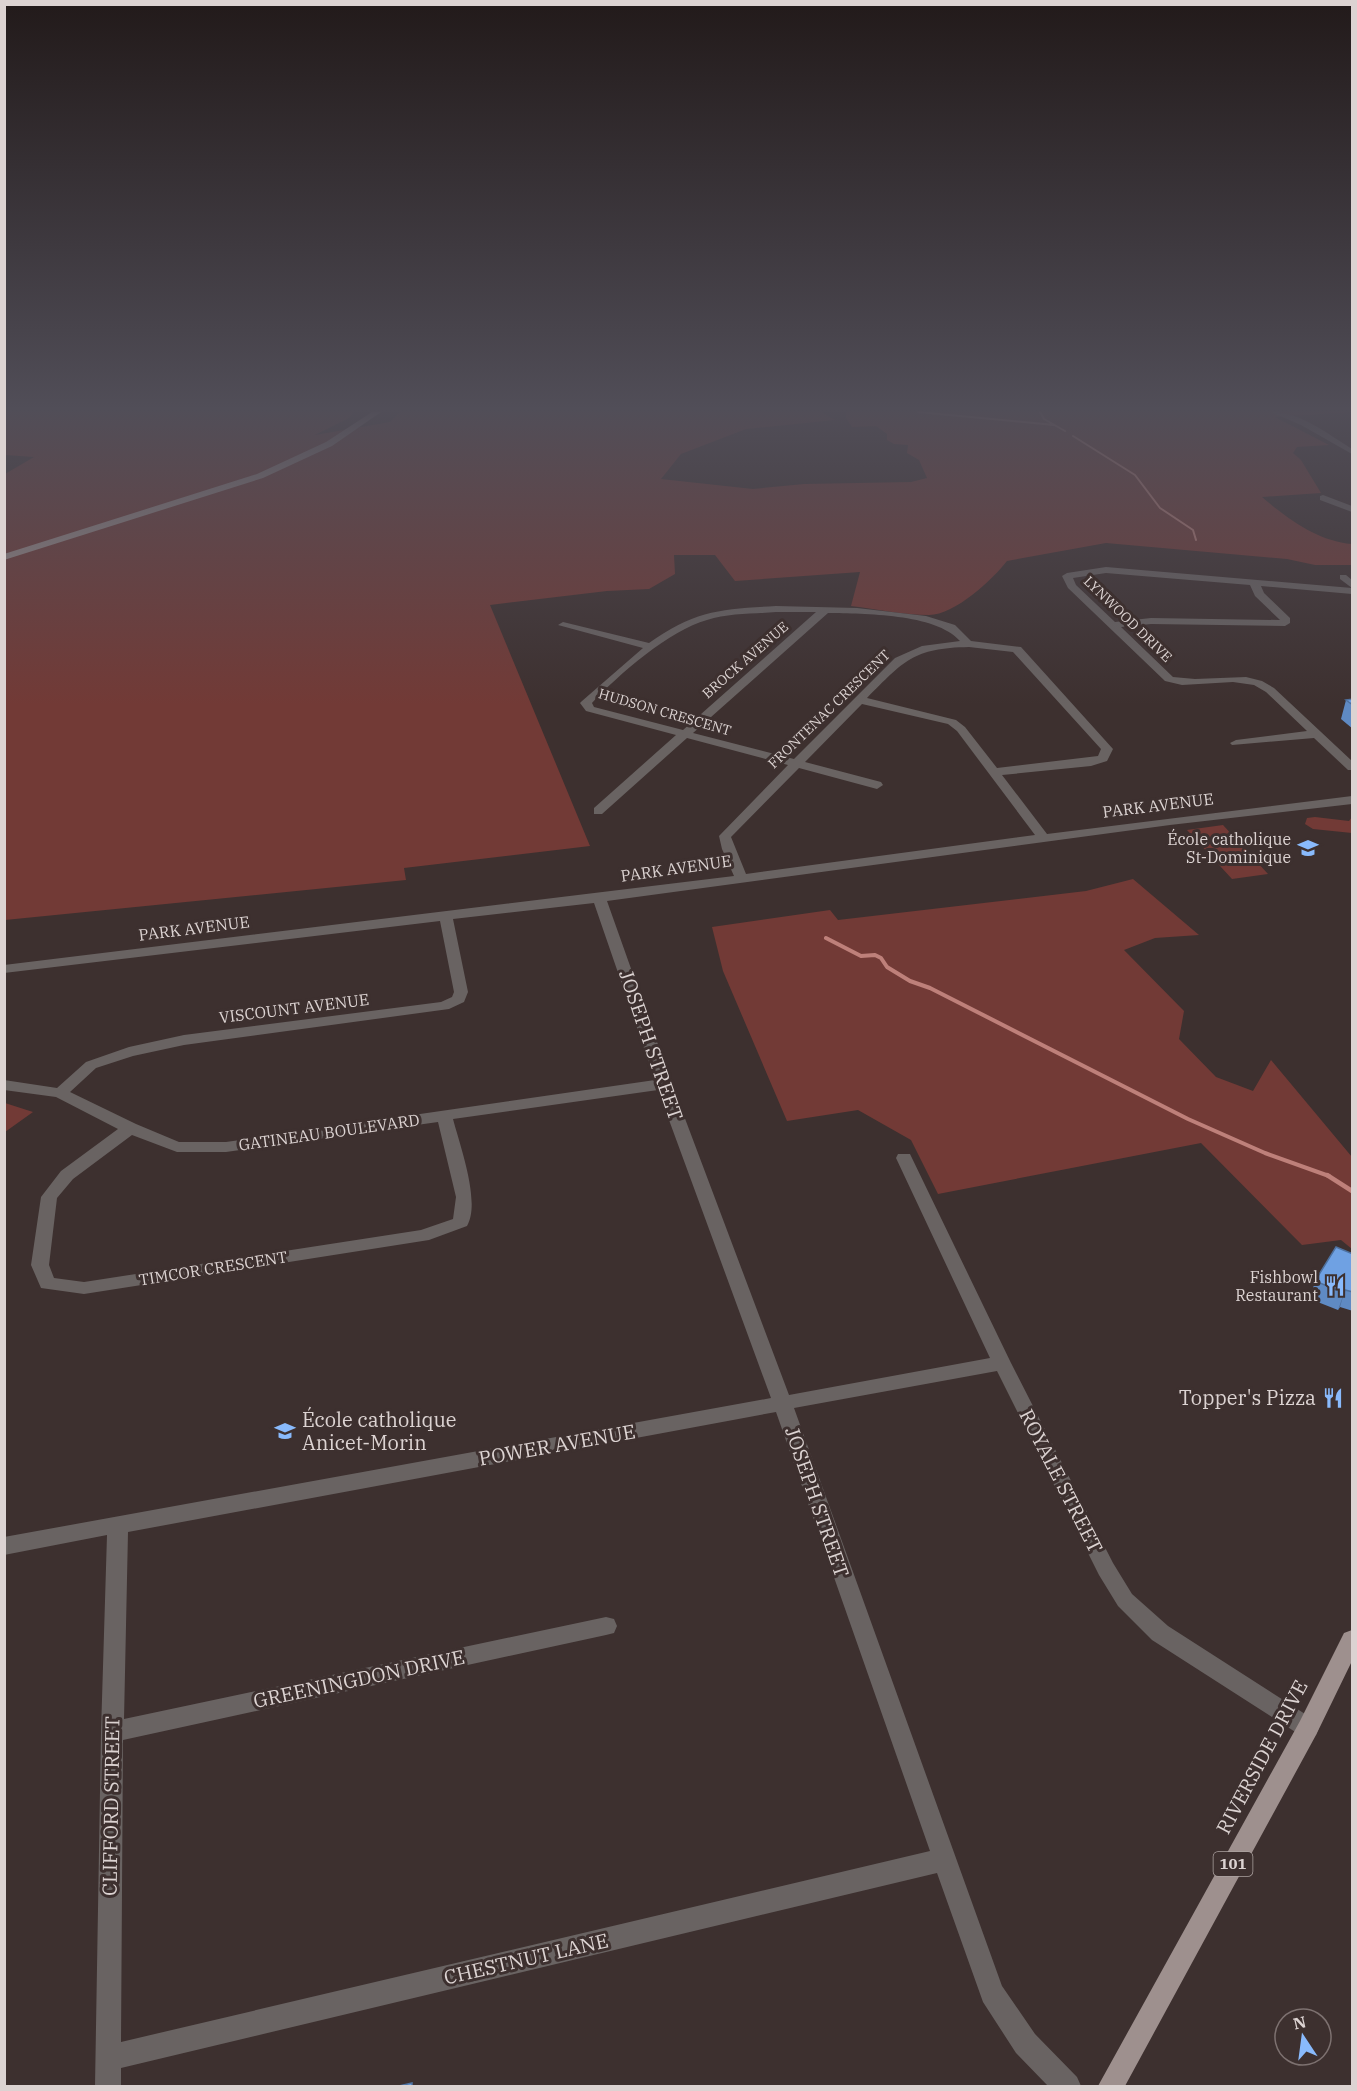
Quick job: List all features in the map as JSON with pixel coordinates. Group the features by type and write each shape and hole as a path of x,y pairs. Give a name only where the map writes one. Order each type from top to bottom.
{"main road":[{"path":"4,557 154,510"},
{"name":"RIVERSIDE DRIVE","path":"1111,2086 1308,1728 1353,1640"}],"street":[{"name":"LYNWOOD DRIVE","path":"1353,591 1255,584 1135,571 1106,570 1067,576 1072,586 1169,679 1180,683 1242,678 1255,680 1270,690 1353,767"},
{"path":"1343,577 1353,585"},
{"path":"1113,625 1151,621 1285,623 1285,618 1259,594 1255,584"},
{"name":"HUDSON CRESCENT","path":"877,784 590,709 586,703 652,647 686,623 698,619 780,610 826,609 936,622 954,629 968,644"},
{"name":"BROCK AVENUE","path":"598,811 826,609"},
{"path":"563,625 652,647"},
{"name":"FRONTENAC CRESCENT","path":"741,877 728,849 725,836 795,763 899,660 908,654 968,644 1017,649 1107,749 1103,758 1091,762 994,772"},
{"path":"861,700 952,722 961,729 1044,838"},
{"path":"1236,743 1315,734"},
{"name":"PARK AVENUE","path":"4,969 599,898 741,877 1353,800"},
{"name":"JOSEPH STREET","path":"599,898 664,1084 783,1404 992,1993 1005,2018 1025,2043 1068,2086"},
{"name":"VISCOUNT AVENUE","path":"60,1093 92,1065 129,1052 184,1040 444,1006 459,999 462,992 446,916"},
{"name":"GATINEAU BOULEVARD","path":"4,1085 60,1093 130,1128 177,1147 226,1147 664,1084"},
{"name":"TIMCOR CRESCENT","path":"130,1128 67,1175 49,1197 40,1265 46,1283 84,1288 423,1236 460,1222 464,1197 444,1115"},
{"name":"ROYALE STREET","path":"904,1158 1002,1363 1106,1569 1125,1600 1161,1633 1308,1728"},
{"name":"POWER AVENUE","path":"4,1546 1002,1363"},
{"name":"CLIFFORD STREET","path":"108,2086 112,1732 118,1525"},
{"name":"GREENINGDON DRIVE","path":"112,1732 606,1626"},
{"name":"CHESTNUT LANE","path":"108,2058 944,1860"}],"shaded area":[{"path":"5,510 1278,510 1315,534 1352,544 1352,565 1315,565 1287,559 1106,543 1007,561 993,577 961,603 929,615 851,606 860,572 735,581 715,555 674,555 675,574 649,589 607,591 490,605 590,846 404,868 406,880 5,920"},
{"path":"1352,817 1352,833 1313,829 1305,824 1307,818 1349,821"},
{"path":"1223,825 1268,874 1232,879 1187,830"},
{"path":"1133,879 1199,935 1155,938 1124,950 1184,1011 1179,1039 1216,1077 1253,1091 1271,1060 1352,1157 1352,1249 1341,1240 1302,1245 1201,1143 938,1194 911,1140 858,1110 787,1121 723,971 712,927 830,910 838,920 1086,891"},
{"path":"5,1103 33,1112 5,1132"}],"building":[{"path":"1336,1247 1353,1254 1353,1292 1345,1290 1344,1293 1315,1281"}],"waterway":[{"path":"1162,510 1193,530 1196,540"},
{"path":"826,938 861,956 875,955 881,958 887,967 910,981 930,988 1188,1119 1265,1153 1328,1176"},
{"path":"1328,1176 1352,1191"}],"place":[{"name":"École catholique St-Dominique","path":"1308,848"},
{"name":"Fishbowl Restaurant","path":"1335,1286"},
{"name":"Topper's Pizza","path":"1333,1398"},
{"name":"École catholique Anicet-Morin","path":"285,1431"}]}
